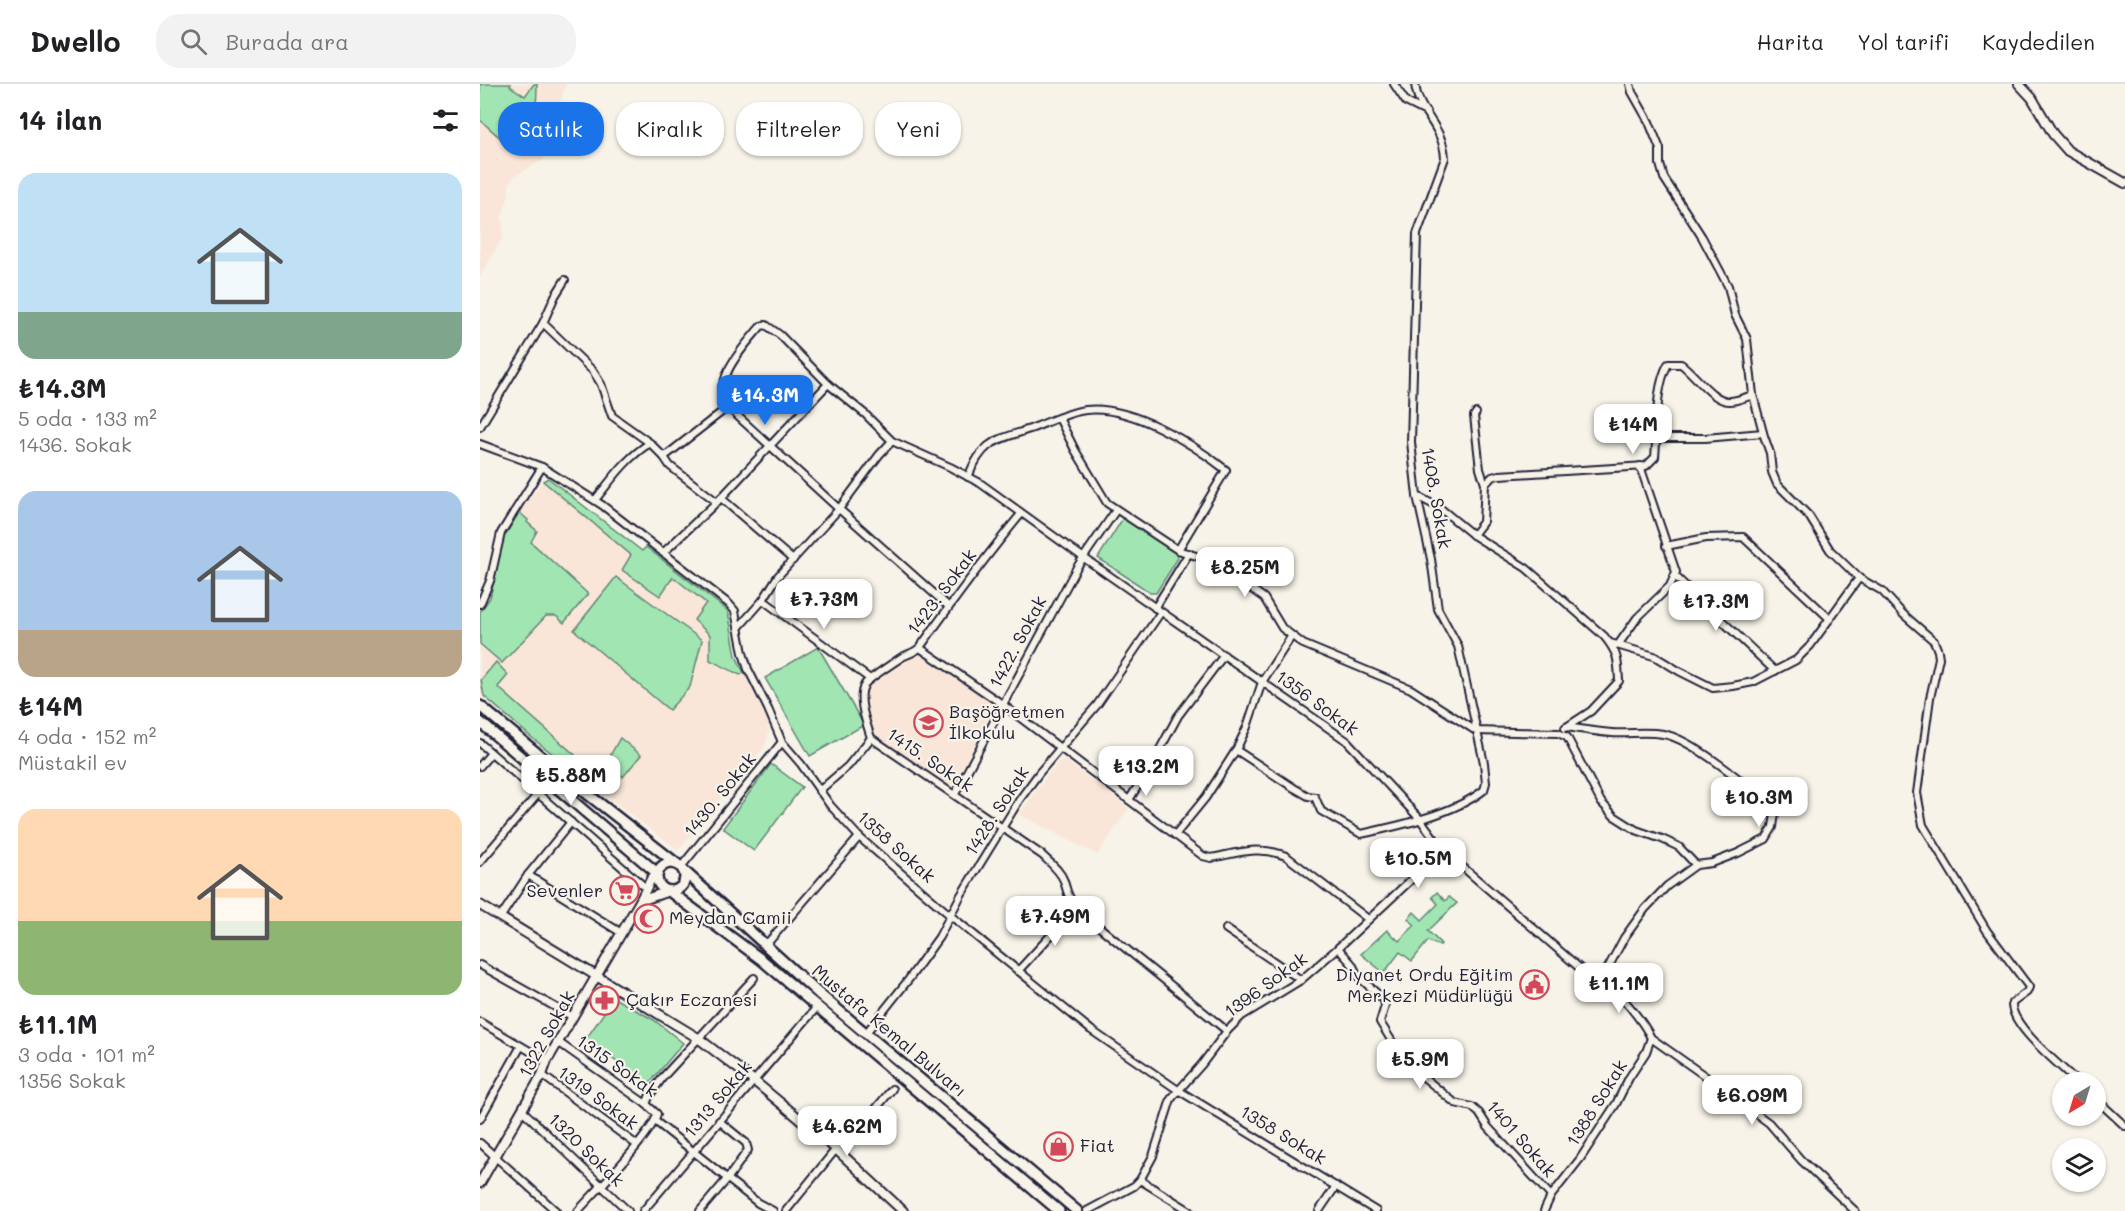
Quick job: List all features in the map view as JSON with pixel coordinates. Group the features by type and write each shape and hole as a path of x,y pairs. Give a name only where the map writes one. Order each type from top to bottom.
{"highway":[{"name":"Mustafa Kemal Bulvarı","path":"480,706 557,770 681,867 765,946 1077,1211"},
{"path":"480,722 657,873"},
{"path":"665,864 681,867 683,884 669,891 660,885 657,873 665,864"},
{"name":"Mustafa Kemal Bulvarı","path":"669,891 762,960 1059,1211"}],"street":[{"path":"1394,84 1406,102 1426,112"},
{"name":"1408. Sokak","path":"1236,750 1294,788 1308,796 1315,797 1321,811 1361,834 1460,806 1484,790 1486,783 1484,763 1458,646 1438,609 1431,559 1417,496 1411,442 1417,234 1445,158 1444,145 1439,131 1416,97 1415,84"},
{"path":"1630,84 1632,92 1650,122 1660,149 1660,164 1664,178 1702,237 1728,286 1735,315 1747,339 1753,395 1777,484 1809,516 1830,550 1859,578 1882,591 1903,614 1934,641 1939,658 1922,747 1917,793 1923,825 1987,931 2029,987 2027,992 2012,1002 2015,1018 2026,1033 2067,1072"},
{"path":"2019,84 2032,98 2053,134 2068,151 2125,183"},
{"path":"480,427 543,323 564,280"},
{"path":"543,323 593,371 612,416 650,443 664,457 669,466 719,500 793,560"},
{"name":"1356 Sokak","path":"728,407 723,392 726,373 761,326 766,325 780,335 828,384 865,414 892,441 968,477 1347,741 1420,819 1443,850 1583,971 1602,979 1636,1015 1650,1038 1769,1123 1802,1160 1855,1211"},
{"path":"1485,484 1492,477 1499,475 1646,466 1655,457 1659,397 1668,364 1682,364 1713,395 1720,399 1729,401 1753,395"},
{"path":"663,553 719,500 828,384"},
{"path":"664,457 728,407 948,606"},
{"path":"968,477 980,453 991,443 1059,418 1086,410 1114,412 1144,420 1226,470 1178,550"},
{"path":"1473,535 1483,522 1485,484 1479,469 1474,416 1476,413"},
{"path":"1059,418 1107,503 1178,550 1199,557 1236,578 1264,598 1282,628 1291,637 1411,689 1476,731 1558,733 1567,737 1601,802 1614,816 1635,830 1679,847 1696,865"},
{"path":"1657,438 1705,438 1763,434"},
{"path":"739,627 763,600 778,576 839,509 892,441"},
{"path":"595,500 635,452 650,443"},
{"name":"1358 Sokak","path":"480,444 542,467 595,500 729,604 735,611 748,669 782,742 801,764 819,791 859,837 951,916 1091,1030 1178,1090 1376,1211"},
{"path":"1618,645 1637,618 1670,586 1676,572 1640,466"},
{"path":"480,604 501,533 542,467"},
{"path":"1417,496 1440,507 1473,535 1526,568 1609,643 1618,657 1619,681 1591,711 1558,733"},
{"name":"1422. Sokak","path":"955,794 1077,567 1116,510"},
{"name":"1423. Sokak","path":"870,679 888,669 902,657 920,648 948,606 1021,514"},
{"path":"1666,546 1706,538 1743,537 1830,619"},
{"name":"1428. Sokak","path":"866,1033 915,971 951,916 1001,828 1039,773 1097,705 1158,610 1189,553"},
{"path":"1675,576 1775,671"},
{"path":"1609,643 1654,656 1713,688 1753,682 1796,660 1830,619 1859,578"},
{"path":"763,600 870,679 864,685 862,692 863,710 871,738 849,766 819,791"},
{"path":"1175,835 1206,797 1236,750 1247,727 1262,682 1291,637"},
{"path":"920,648 1002,704 1203,856 1211,858 1262,849 1286,856 1368,919"},
{"path":"1129,800 1178,716 1224,656"},
{"path":"1566,727 1613,733 1664,734 1690,746 1736,777 1764,800 1775,813 1773,827 1766,839 1712,863 1696,865 1667,885 1645,909 1624,938 1602,979"},
{"name":"1415. Sokak","path":"871,738 1042,855 1056,867 1064,880 1070,900 1076,908"},
{"name":"1430. Sokak","path":"681,867 782,742"},
{"path":"480,743 646,888"},
{"path":"480,766 491,753"},
{"path":"480,862 549,780"},
{"path":"500,918 528,875 571,822"},
{"path":"765,946 859,837"},
{"name":"1396 Sokak","path":"1087,1211 1134,1186 1140,1180 1153,1156 1171,1099 1189,1080 1227,1031 1242,1016 1300,980 1338,948 1443,850"},
{"name":"1322 Sokak","path":"480,1183 620,932 651,879 657,873"},
{"path":"528,875 620,932"},
{"path":"640,900 669,891"},
{"path":"480,905 698,1038 837,1149 903,1211"},
{"path":"1018,971 1076,908 1227,1031"},
{"path":"1226,928 1300,980"},
{"name":"1401 Sokak","path":"1338,948 1352,964 1358,976 1384,1000 1385,1006 1380,1022 1399,1053 1455,1103 1472,1107 1479,1113 1488,1127 1551,1196"},
{"path":"480,964 573,1017"},
{"path":"646,1104 663,1077 754,978"},
{"name":"1313 Sokak","path":"643,1211 817,1007"},
{"path":"480,1022 547,1060"},
{"name":"1388 Sokak","path":"1544,1211 1551,1196 1580,1159 1616,1104 1646,1052 1650,1038"},
{"name":"1315 Sokak","path":"558,1042 646,1104 656,1118 693,1151 758,1203 772,1211"},
{"path":"480,1119 521,1046"},
{"name":"1319 Sokak","path":"542,1075 637,1145"},
{"path":"786,1211 837,1149 848,1142 892,1089"},
{"path":"2106,1108 2125,1126"},
{"name":"1320 Sokak","path":"522,1110 628,1211"},
{"path":"578,1211 637,1145 656,1118"},
{"path":"700,1211 748,1150 748,1146 719,1121"},
{"path":"480,1143 556,1211"},
{"path":"1140,1180 1190,1211"},
{"path":"1319,1211 1336,1186"}],"shaded area":[{"path":"480,84 566,84 561,102 498,102 498,156 544,156 543,160 515,176 509,183 509,194 502,217 503,237 480,277"},
{"path":"548,478 642,551 646,547 728,611 736,656 768,723 769,732 765,747 678,850 581,777 480,693 480,612 490,598 504,537 518,513 543,481"},
{"name":"Başöğretmen İlkokulu","path":"918,654 995,705 955,781 949,786 906,755 874,736 866,709 866,688"},
{"path":"1066,761 1129,808 1097,855 1019,814 1058,762"}],"green space":[{"path":"480,84 511,84 510,86 525,96 534,84 537,84 536,102 498,102 498,136 480,120"},
{"path":"548,478 642,551 646,547 728,611 736,656 744,673 740,675 710,660 710,635 694,620 706,603 673,577 660,596 622,570 631,555 543,481"},
{"path":"519,512 537,531 531,542 588,594 564,623 556,616 546,616 502,663 480,644 480,612 490,598 504,537"},
{"path":"1123,518 1176,553 1178,558 1156,593 1151,593 1098,558"},
{"path":"616,577 702,640 690,687 669,710 574,630"},
{"path":"818,647 864,725 810,756 765,678"},
{"path":"496,662 508,675 498,687 575,755 574,757 593,773 595,771 605,784 599,790 531,737 484,696 481,680"},
{"path":"620,738 641,755 623,777 607,761"},
{"path":"771,764 802,787 754,851 723,828"},
{"path":"1437,892 1445,901 1449,897 1457,903 1428,931 1441,944 1440,946 1428,941 1412,961 1400,952 1384,973 1361,954 1387,930 1399,941 1415,925 1408,919 1414,912 1422,920 1438,904 1432,897"},
{"path":"614,998 654,1020 683,1043 648,1085 586,1039"}],"place":[{"name":"Başöğretmen İlkokulu","path":"928,722"},
{"name":"Sevenler","path":"624,891"},
{"name":"Meydan Camii","path":"648,918"},
{"name":"Diyanet Ordu Eğitim Merkezi Müdürlüğü","path":"1534,985"},
{"name":"Çakır Eczanesi","path":"605,1000"},
{"name":"Fiat","path":"1059,1146"}]}
